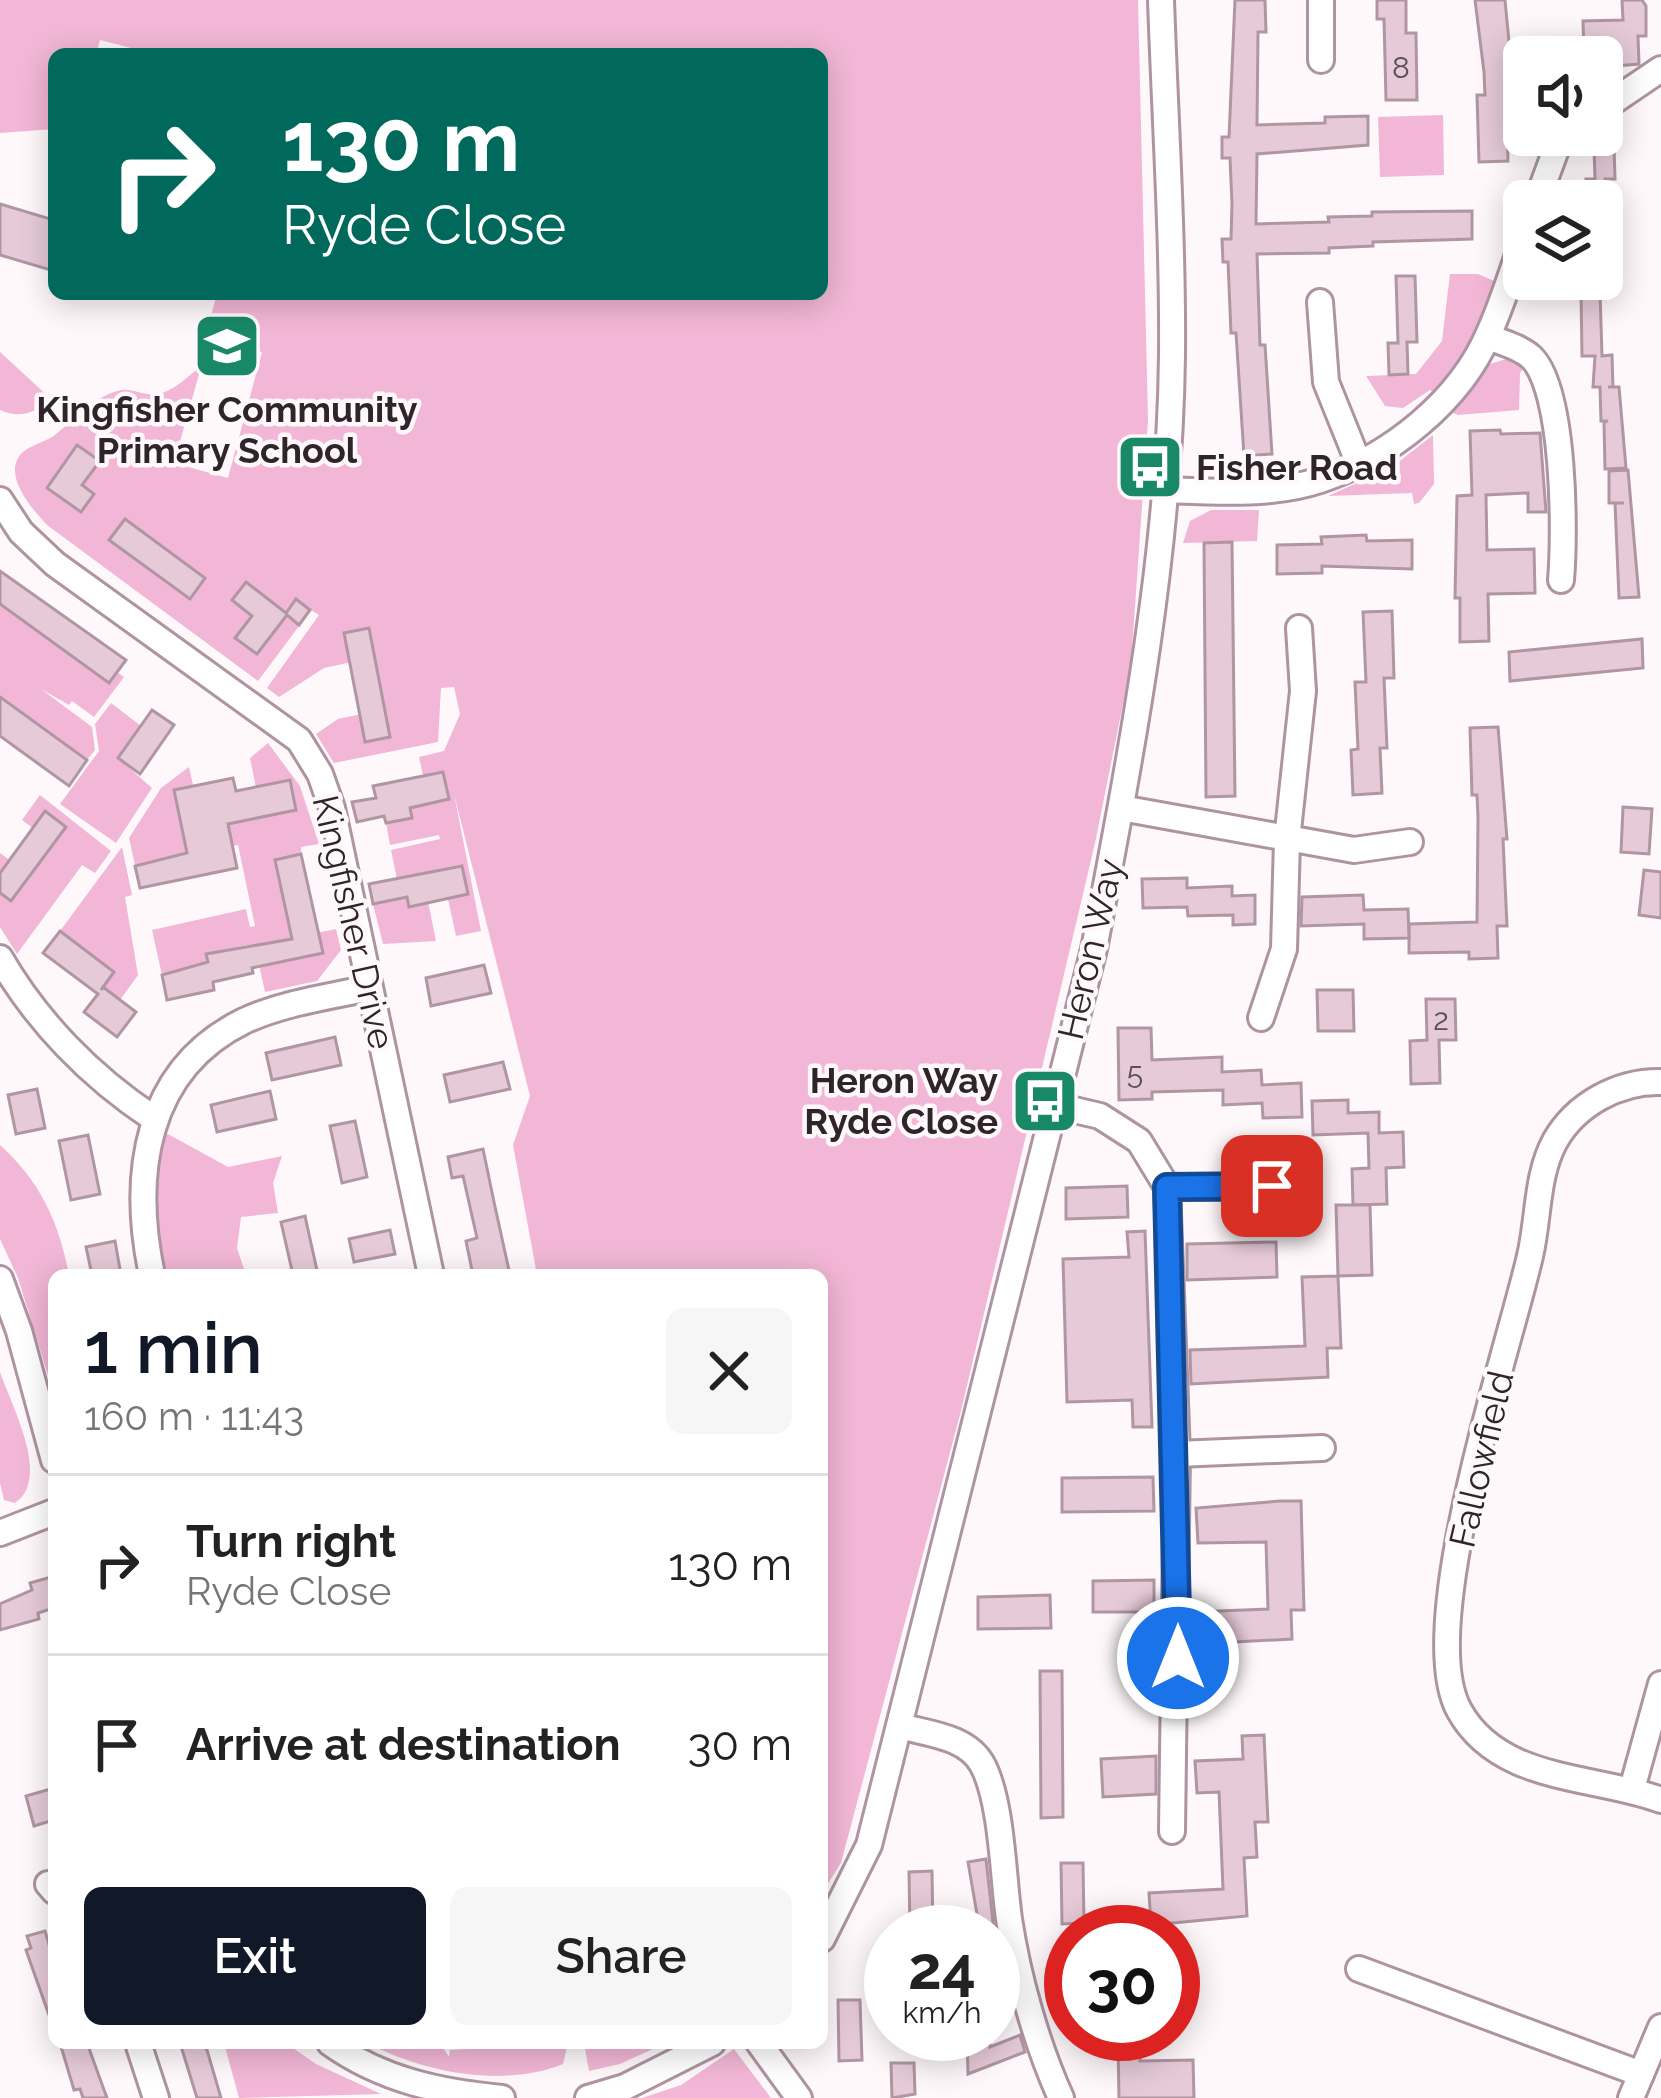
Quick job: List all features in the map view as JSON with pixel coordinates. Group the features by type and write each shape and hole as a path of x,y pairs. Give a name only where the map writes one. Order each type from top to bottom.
{"street":[{"name":"Heron Way","path":"828,1927 869,1845 1094,949 1121,808 1151,622 1165,490 1172,355 1161,0"},
{"path":"1321,60 1322,0"},
{"path":"1623,95 1661,69"},
{"path":"1165,490 1276,489 1318,482 1403,439 1448,395 1488,337 1503,295"},
{"path":"1320,302 1326,382 1359,464"},
{"path":"1488,337 1527,353 1546,379 1566,526 1561,580"},
{"name":"Kingfisher Drive","path":"0,500 21,532 56,564 299,740 320,774 332,808 430,1269"},
{"path":"1262,1018 1284,950 1287,840 1304,691 1298,628"},
{"path":"1121,808 1354,850 1410,842"},
{"path":"0,958 15,984 86,1067 153,1118"},
{"path":"151,1269 143,1234 142,1182 153,1118 184,1066 220,1035 272,1010 369,988"},
{"name":"Fallowfield","path":"1661,1082 1624,1085 1575,1113 1544,1163 1532,1250 1475,1463 1447,1636 1448,1683 1459,1712 1480,1738 1569,1781 1632,1789 1661,1800"},
{"path":"1053,1105 1100,1117 1139,1141 1167,1187 1177,1454 1172,1831"},
{"path":"1167,1187 1272,1186"},
{"path":"0,1279 20,1330 48,1437"},
{"path":"1177,1454 1322,1448"},
{"path":"0,1533 48,1514"},
{"path":"1632,1789 1661,1684"},
{"path":"900,1726 964,1744 982,1764 991,1795 1010,1927 1049,2072 1061,2098"},
{"path":"1359,1969 1636,2086 1661,2027"},
{"path":"140,2049 156,2098"},
{"path":"337,2049 360,2065 438,2095 502,2098"},
{"path":"588,2098 625,2086 700,2049"},
{"path":"763,2049 799,2098"}],"shaded area":[{"path":"0,0 1138,0 1148,420 1131,664 1095,843 961,1411 841,1863 828,1884 828,1269 536,1269 513,1145 530,1096 454,794 481,931 456,936 442,871 423,876 436,941 383,944 373,904 401,898 391,850 440,839 439,835 390,845 386,823 411,818 410,808 429,803 419,757 444,751 460,714 454,687 441,688 438,742 334,763 316,734 338,719 385,709 375,657 324,668 279,697 267,688 319,615 311,610 258,681 47,525 21,490 15,470 23,452 52,437 108,394 123,390 162,393 201,367 174,463 228,478 262,352 205,336 215,300 828,300 828,48 131,48 100,40 98,48 48,48 48,129 0,133"},
{"path":"1443,115 1444,175 1380,177 1378,117"},
{"path":"1450,274 1478,274 1501,284 1482,331 1436,395 1430,390 1403,408 1385,406 1366,376 1416,374 1442,341"},
{"path":"0,352 51,399 27,413 0,410"},
{"path":"1506,359 1525,366 1520,373 1519,410 1458,415 1449,411 1490,364"},
{"path":"1433,435 1434,484 1419,503 1414,504 1412,493 1328,496 1392,467"},
{"path":"1211,510 1259,510 1257,541 1183,543 1190,521"},
{"path":"0,604 69,635 60,648 108,683 117,672 124,677 94,717 72,701 69,705 41,689 92,727 95,750 87,760 0,697"},
{"path":"111,703 141,726 118,758 152,788 116,843 60,804 99,751 95,724"},
{"path":"268,743 300,786 319,844 301,847 301,854 275,861 292,938 336,929 341,950 317,981 265,992 258,960 251,960 247,945 207,954 208,963 162,975 152,930 246,909 250,927 255,926 238,845 135,865 129,838 161,788 189,767 200,817 242,821 262,817 250,758"},
{"path":"40,795 111,851 95,873 82,865 17,954 0,927 0,853 30,875 54,844 22,820"},
{"path":"122,847 132,895 125,897 138,975 120,1000 103,987 114,971 60,931"},
{"path":"157,1128 228,1167 282,1156 273,1183 278,1213 241,1217 237,1248 244,1269 161,1269 150,1197"},
{"path":"0,1145 46,1204 68,1269 48,1269 48,1376 18,1278 0,1239"},
{"path":"0,1372 29,1460 30,1477 15,1503 4,1500 0,1483"},
{"path":"226,2049 295,2049 381,2094 239,2098"},
{"path":"380,2049 444,2049 449,2057 450,2050 567,2049 563,2064 490,2076 439,2069"},
{"path":"585,2049 653,2049 620,2064 589,2071"},
{"path":"734,2049 771,2098 642,2098 681,2085"}],"building":[{"path":"1235,0 1265,0 1266,32 1258,32 1257,125 1368,116 1368,145 1257,154 1256,224 1329,222 1328,217 1372,216 1372,212 1472,211 1472,239 1373,242 1373,246 1329,248 1329,253 1257,254 1260,345 1265,345 1272,454 1244,456 1236,333 1231,333 1228,262 1223,262 1222,239 1231,239 1230,158 1222,158 1222,137 1229,137"},
{"path":"1377,0 1406,0 1406,33 1416,33 1417,100 1386,100 1384,19 1377,19"},
{"path":"1475,0 1505,0 1508,36 1503,36 1503,156 1508,161 1479,162 1477,95 1485,95"},
{"path":"1622,0 1642,0 1646,36 1638,36 1639,64 1623,65 1623,36 1583,36 1583,21 1623,20"},
{"path":"1594,156 1614,156 1615,179 1586,180 1595,179"},
{"path":"0,204 48,218 48,269 0,255"},
{"path":"1396,276 1415,276 1417,342 1407,342 1408,374 1389,375 1388,343 1398,343"},
{"path":"1581,300 1600,300 1602,356 1612,355 1613,387 1619,387 1626,468 1605,469 1604,422 1608,421 1601,421 1600,387 1593,387 1595,356 1582,356"},
{"path":"1500,430 1501,434 1540,433 1546,512 1528,512 1528,493 1486,495 1487,550 1534,549 1535,593 1488,594 1489,641 1460,642 1460,598 1455,598 1457,496 1472,495 1470,431"},
{"path":"77,445 100,461 82,485 94,494 81,512 47,488"},
{"path":"1628,470 1639,597 1619,598 1615,503 1609,503 1609,471"},
{"path":"125,519 205,578 190,599 109,540"},
{"path":"1366,535 1367,541 1412,540 1412,569 1322,566 1322,573 1277,574 1277,545 1322,544 1321,537"},
{"path":"1232,542 1235,796 1206,797 1204,543"},
{"path":"0,571 126,660 109,683 0,604"},
{"path":"246,582 286,613 296,599 310,610 299,625 287,615 257,654 235,638 252,616 232,600"},
{"path":"1392,611 1394,678 1384,678 1387,748 1380,748 1382,793 1353,795 1351,750 1358,749 1355,682 1366,682 1363,612"},
{"path":"369,628 390,737 365,742 344,633"},
{"path":"1642,639 1643,668 1510,681 1509,652"},
{"path":"0,697 87,760 69,786 0,736"},
{"path":"152,710 174,725 140,774 118,758"},
{"path":"1498,727 1507,839 1503,839 1507,926 1497,926 1498,958 1469,959 1469,952 1409,953 1409,924 1477,922 1478,817 1477,795 1472,795 1470,728"},
{"path":"443,772 449,799 410,808 412,818 386,823 384,816 357,822 352,802 376,798 373,786"},
{"path":"233,778 236,791 290,780 296,810 228,824 237,868 140,888 135,866 187,853 174,790"},
{"path":"1623,807 1652,809 1649,854 1621,852"},
{"path":"45,811 66,827 11,901 0,893 0,873"},
{"path":"301,854 323,953 252,968 253,973 213,982 214,990 167,1000 162,975 208,962 206,954 292,939 275,860"},
{"path":"462,866 468,894 409,907 407,897 373,904 369,884"},
{"path":"1644,870 1661,872 1661,918 1639,915"},
{"path":"1187,878 1187,888 1232,886 1232,896 1255,895 1255,924 1233,925 1233,915 1188,916 1187,907 1143,908 1142,879"},
{"path":"1363,895 1364,910 1408,909 1409,938 1364,939 1364,924 1301,926 1302,897"},
{"path":"60,931 114,972 103,987 136,1012 117,1037 84,1012 98,994 43,953"},
{"path":"484,965 491,993 431,1006 426,978"},
{"path":"1317,990 1353,990 1354,1031 1318,1031"},
{"path":"1426,999 1455,999 1456,1040 1439,1040 1440,1083 1411,1084 1410,1041 1427,1040"},
{"path":"1118,1028 1151,1028 1152,1060 1222,1057 1222,1072 1261,1070 1262,1085 1301,1083 1302,1117 1263,1118 1262,1103 1223,1105 1223,1090 1152,1092 1152,1099 1119,1100"},
{"path":"335,1037 341,1065 272,1080 266,1053"},
{"path":"503,1062 510,1089 450,1102 444,1075"},
{"path":"37,1089 45,1128 16,1134 8,1095"},
{"path":"270,1091 276,1119 217,1132 211,1105"},
{"path":"1348,1100 1348,1113 1379,1112 1379,1133 1403,1132 1404,1167 1386,1168 1387,1204 1353,1205 1352,1169 1369,1168 1368,1133 1313,1135 1312,1101"},
{"path":"355,1121 367,1177 342,1183 330,1126"},
{"path":"88,1135 100,1194 71,1200 59,1141"},
{"path":"483,1149 509,1269 472,1269 466,1241 477,1238 463,1176 452,1178 448,1157"},
{"path":"1127,1186 1128,1217 1066,1219 1066,1188"},
{"path":"1336,1205 1370,1205 1372,1275 1338,1276"},
{"path":"305,1216 317,1269 292,1269 281,1222"},
{"path":"390,1230 395,1254 354,1262 349,1239"},
{"path":"1145,1231 1152,1427 1133,1427 1132,1400 1067,1402 1063,1259 1129,1257 1127,1232"},
{"path":"115,1241 120,1269 91,1269 86,1247"},
{"path":"1276,1242 1277,1277 1187,1280 1187,1244"},
{"path":"1338,1276 1341,1348 1327,1348 1328,1377 1191,1384 1190,1350 1305,1346 1302,1277"},
{"path":"1153,1477 1154,1511 1062,1512 1062,1478"},
{"path":"1301,1501 1304,1610 1291,1610 1292,1639 1197,1644 1196,1612 1268,1609 1266,1542 1198,1543 1196,1508"},
{"path":"48,1578 48,1610 38,1613 39,1619 0,1630 0,1604 32,1590 30,1583"},
{"path":"1154,1580 1154,1612 1093,1612 1093,1581"},
{"path":"1050,1595 1051,1628 978,1629 978,1597"},
{"path":"1040,1671 1062,1671 1063,1817 1041,1818"},
{"path":"1264,1735 1268,1822 1255,1822 1257,1857 1244,1858 1247,1916 1200,1920 1200,1905 1150,1905 1149,1893 1223,1889 1219,1792 1197,1793 1195,1761 1243,1759 1242,1736"},
{"path":"1156,1756 1156,1794 1103,1797 1101,1759"},
{"path":"48,1790 48,1822 34,1826 26,1796"},
{"path":"986,1859 991,1905 975,1905 968,1862"},
{"path":"1061,1863 1083,1863 1084,1905 1062,1905"},
{"path":"932,1871 933,1905 910,1905 909,1872"},
{"path":"45,1931 48,1941 48,2012 26,1950 31,1948 27,1936"},
{"path":"838,2000 860,2000 862,2060 839,2061"},
{"path":"62,2049 89,2049 107,2098 83,2098 80,2089 74,2090"},
{"path":"182,2049 207,2050 221,2098 197,2098"},
{"path":"968,2061 1002,2061 968,2074"},
{"path":"1118,2061 1193,2061 1194,2098 1119,2098"},
{"path":"891,2063 914,2063 915,2094 892,2098"}],"place":[{"name":"Kingfisher Community Primary School","path":"227,346"},
{"name":"Fisher Road","path":"1150,467"},
{"name":"Heron Way Ryde Close","path":"1045,1101"}],"route":[{"path":"1178,1658 1177,1454 1168,1324 1167,1187 1272,1186"}]}
